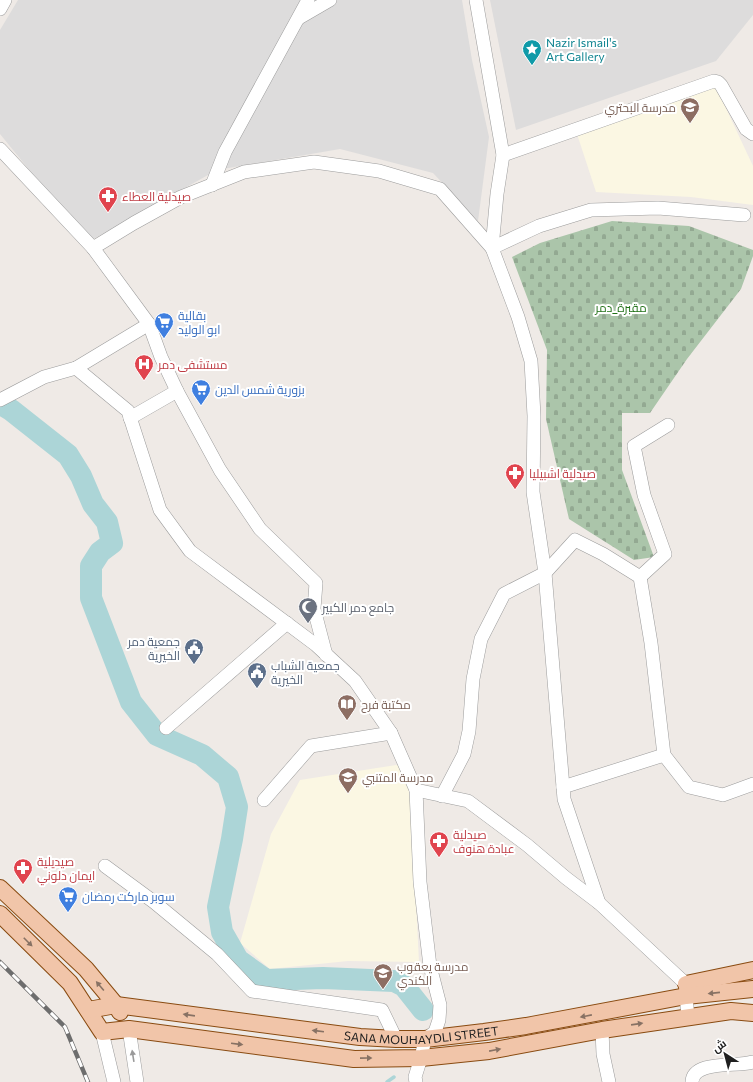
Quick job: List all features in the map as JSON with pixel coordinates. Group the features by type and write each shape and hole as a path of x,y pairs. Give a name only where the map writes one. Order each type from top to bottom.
{"main road":[{"path":"0,888 86,969 116,1005 129,1029"},
{"path":"0,914 70,983 102,1032 129,1029 354,1059 421,1058 489,1051 602,1030 753,1009"},
{"path":"686,990 753,970"},
{"name":"SANA MOUHAYDLI STREET","path":"88,1010 116,1005 352,1036 396,1039 425,1038 526,1026 686,990 753,989"},
{"path":"731,1011 753,1013"}],"street":[{"path":"0,9 5,0"},
{"path":"212,185 225,152 308,0"},
{"path":"299,18 330,0"},
{"path":"476,0 503,155 496,194 492,248"},
{"path":"503,155 714,81 721,85 746,129 753,134"},
{"path":"0,149 93,248 149,324 161,357 177,391 220,470 260,528 316,583 314,609 326,655"},
{"path":"93,248 134,222 181,197 244,172 314,162 379,171 440,189 492,248 518,317 531,361 534,416 533,492 545,573 564,799 599,903"},
{"path":"492,248 539,226 592,210 658,208 744,216"},
{"path":"0,400 44,377 76,368 149,324"},
{"path":"76,368 128,410 160,510 190,551 316,645 355,681 391,733 416,790 420,882 430,966 440,1005 439,1020 434,1032 425,1038 415,1077 416,1082"},
{"path":"130,418 177,391"},
{"path":"640,577 665,554 644,495 634,446 668,425"},
{"path":"442,796 464,754 469,731 473,679 481,639 504,594 545,573 575,540 603,554 640,577 652,643 664,755 689,787 723,795 753,784"},
{"path":"166,728 287,623"},
{"path":"264,800 311,746 391,733"},
{"path":"563,787 664,755"},
{"path":"416,790 468,801 527,845 566,878 599,903 686,990 688,1017"},
{"path":"106,866 154,902 217,954 252,991 382,1010 396,1039"},
{"path":"129,1029 137,1082"},
{"path":"602,1030 603,1054 609,1082"},
{"path":"102,1032 114,1082"},
{"path":"692,1082 696,1072 705,1068 753,1062"}],"shaded area":[{"path":"18,0 462,0 472,60 489,137 478,221 433,173 340,149 217,170 88,242 0,134 0,30"},
{"path":"490,0 753,0 753,15 716,61 516,130"},
{"path":"716,87 753,166 753,205 691,197 596,192 577,134"},
{"path":"409,763 419,962 348,961 270,969 240,943 271,834 300,780"}],"green space":[{"name":"مقبرة_دمر","path":"612,221 689,226 753,250 753,256 741,289 687,359 650,413 622,413 622,470 654,557 634,560 569,519 546,419 547,350 512,257 540,243"}],"waterway":[{"path":"6,407 68,455 81,476 93,504 107,522 112,543 100,552 91,566 91,598 131,702 157,735 202,755 228,777 237,807 218,907 222,932 238,960 266,980 323,978 394,981 404,986 423,1010"},
{"path":"387,1082 394,1077"}],"railway":[{"path":"0,962 65,1027 88,1082"}],"place":[{"name":"Nazir Ismail's Art Gallery","path":"532,66"},
{"name":"مدرسة البحتري","path":"690,124"},
{"name":"صيدلية العطاء","path":"108,213"},
{"name":"بقالية ابو الوليد","path":"164,339"},
{"name":"مستشفى دمر","path":"144,381"},
{"name":"بزورية شمس الدين","path":"201,406"},
{"name":"صيدلية اشبيليا","path":"515,490"},
{"name":"جامع دمر الكبير","path":"308,624"},
{"name":"جمعية دمر الخيرية","path":"194,665"},
{"name":"جمعية الشباب الخيرية","path":"257,689"},
{"name":"مكتبة فرح","path":"347,721"},
{"name":"مدرسة المتنبي","path":"348,794"},
{"name":"صيدلية عبادة هنوف","path":"439,858"},
{"name":"صيديلية ايمان دلوني","path":"23,885"},
{"name":"سوبر ماركت رمضان","path":"68,913"},
{"name":"مدرسة يعقوب الكندي","path":"383,990"}]}
